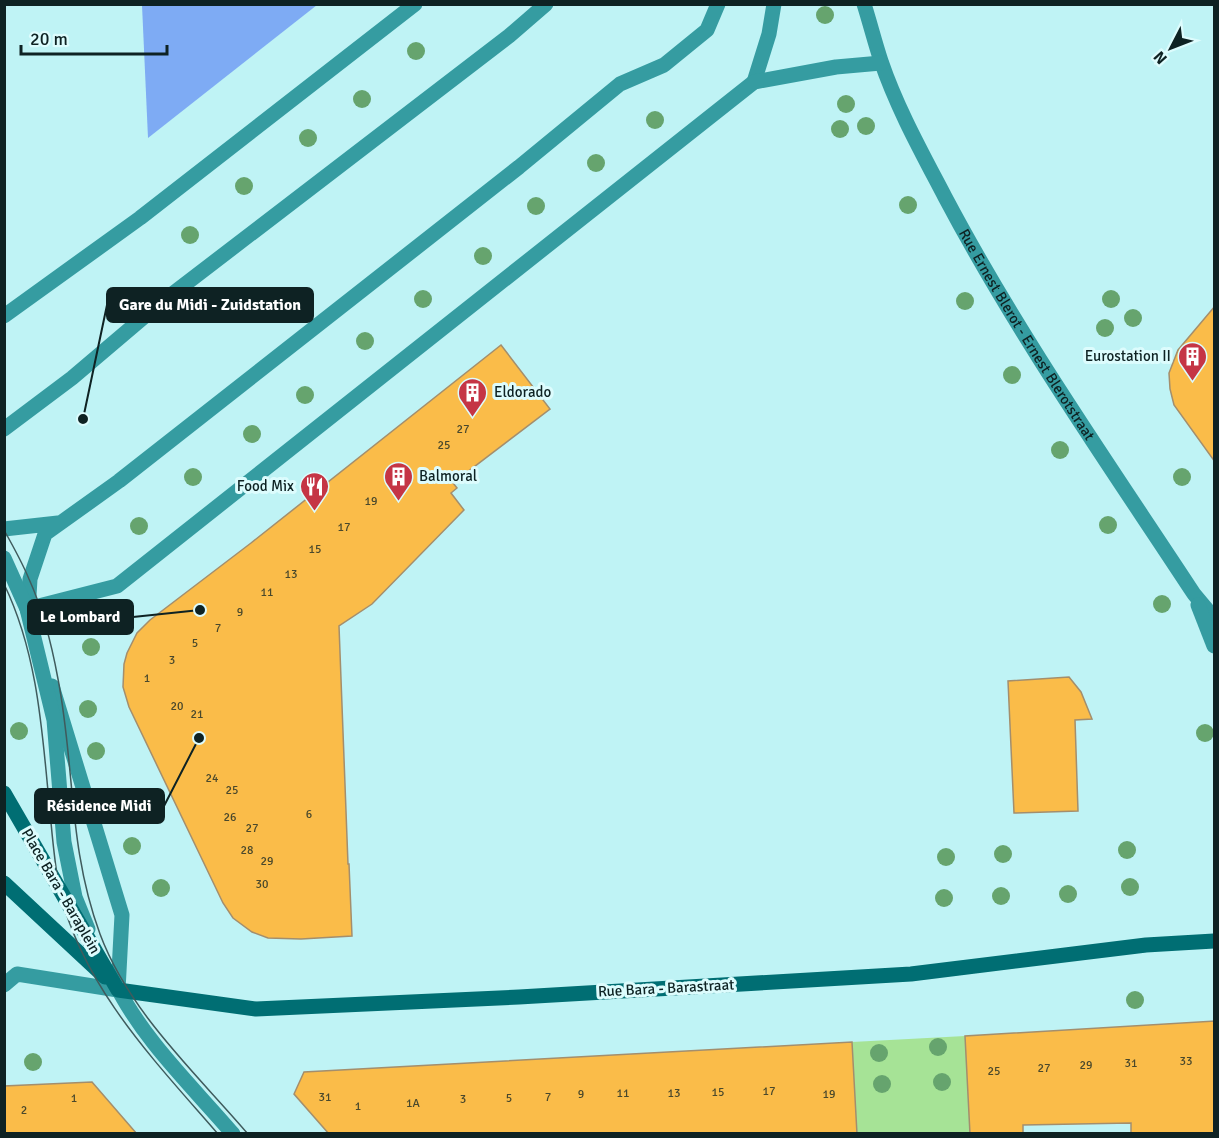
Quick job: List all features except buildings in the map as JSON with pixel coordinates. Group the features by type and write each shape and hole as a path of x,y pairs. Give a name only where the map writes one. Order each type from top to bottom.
{"main road":[{"name":"Place Bara - Baraplein","path":"4,793 118,990"},
{"name":"Place Bara - Baraplein","path":"4,882 118,990"},
{"name":"Rue Bara - Barastraat","path":"118,990 264,1009 911,974 1146,945 1215,941"}],"street":[{"path":"4,316 140,218 415,4"},
{"path":"4,429 72,378 158,305 509,36 546,4"},
{"path":"718,4 707,30 664,65 620,84 519,167 128,474 45,534 30,579 27,609 117,586 754,82 836,67 881,63"},
{"path":"754,82 769,34 774,4"},
{"name":"Rue Ernest Blerot - Ernest Blerotstraat","path":"864,4 881,63 908,126 995,288 1194,594 1215,618"},
{"path":"4,529 61,522"},
{"name":"Place Bara - Baraplein","path":"4,558 27,609 122,915 118,990"},
{"name":"Rue Ernest Blerot - Ernest Blerotstraat","path":"1194,594 1215,646"},
{"name":"Place Bara - Baraplein","path":"27,609 54,720 64,842 75,897 118,990"},
{"path":"4,985 17,974 118,990 135,1018 233,1134"}],"green space":[{"path":"965,1036 970,1133 856,1133 852,1042"}],"water":[{"path":"142,4 317,5 148,138"}],"tram line":[{"path":"4,530 34,591 56,666 82,870 100,934 128,989 146,1015 165,1040 248,1134"},
{"path":"4,584 24,636 31,663 40,718 56,870 71,927 86,960 124,1022 218,1134"}],"place":[{"name":"Eurostation II","path":"1192,382"},
{"name":"Eldorado","path":"473,418"},
{"name":"Gare du Midi - Zuidstation","path":"83,419"},
{"name":"Balmoral","path":"398,502"},
{"name":"Food Mix","path":"315,512"},
{"name":"Le Lombard","path":"200,610"},
{"name":"Résidence Midi","path":"199,738"}]}
